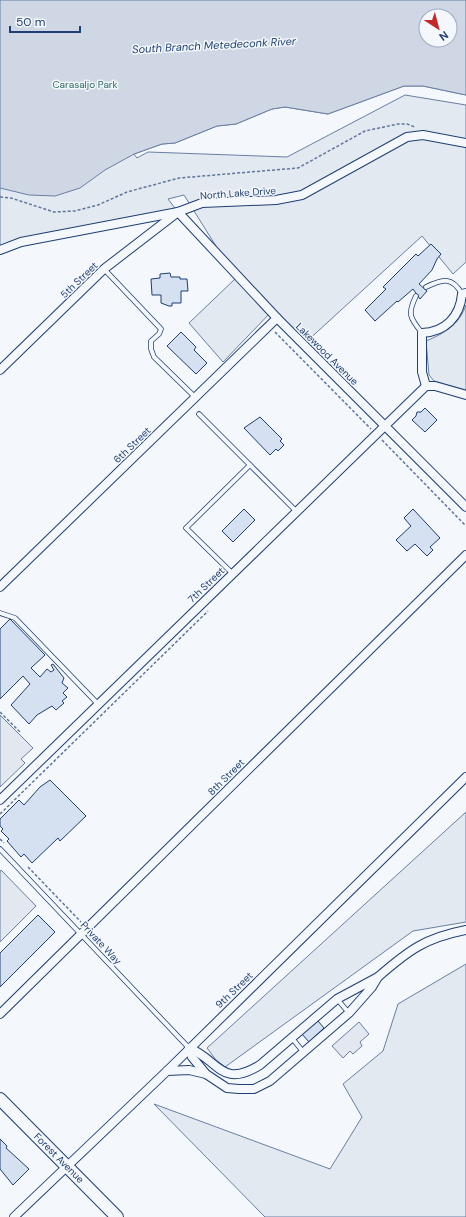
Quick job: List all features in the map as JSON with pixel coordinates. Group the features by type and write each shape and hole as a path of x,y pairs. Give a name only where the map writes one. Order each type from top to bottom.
{"street":[{"name":"North Lake Drive","path":"0,250 21,242 178,212 202,203 276,200 302,195 358,165 399,140 408,137 428,136 466,143"},
{"name":"5th Street","path":"0,370 104,269 178,212"},
{"name":"Lakewood Avenue","path":"178,212 277,318 466,507"},
{"path":"464,293 457,315 450,322 433,333 422,333 422,372 426,386 436,386 466,394"},
{"name":"6th Street","path":"0,587 277,318"},
{"name":"7th Street","path":"0,800 426,386"},
{"name":"8th Street","path":"0,1014 466,555"},
{"name":"9th Street","path":"14,1217 167,1071 466,777"},
{"path":"189,1048 200,1053 222,1072 239,1074 248,1072 260,1065 337,999 378,977 408,952 423,943 442,935 466,930"},
{"path":"189,1048 192,1057 206,1074 227,1088 254,1089 270,1081 305,1053 349,1013 372,987 378,977"},
{"path":"167,1071 189,1070 206,1074"},
{"name":"Forest Avenue","path":"0,1099 67,1166 112,1214"}],"lane":[{"path":"104,269 161,329 159,334 151,341 151,349 154,357 195,397"},
{"path":"426,287 437,281 447,280 456,284 464,293"},
{"path":"416,296 410,308 411,320 422,333"},
{"path":"199,414 296,511"},
{"path":"232,573 186,528 250,464"},
{"path":"0,613 15,618 98,704"},
{"name":"Private Way","path":"0,849 82,933 189,1048"},
{"path":"337,999 349,1013"},
{"path":"292,1038 305,1053"}],"path":[{"path":"0,197 11,198 54,212 75,211 98,205 127,192 179,178 298,168 353,136 380,126 407,124 428,136"},
{"path":"269,326 466,526"},
{"path":"0,814 213,606"},
{"path":"0,712 20,732"},
{"path":"0,839 5,844"},
{"path":"27,866 81,922"}],"green space":[{"path":"0,0 466,0 466,95 423,86 404,86 328,114 285,107 272,109 236,124 217,126 175,143 162,144 134,154 137,158 148,152 287,157 405,95 466,105 466,262 453,274 422,236 305,343 273,310 223,362 189,323 236,278 184,195 168,199 178,212 0,250"},
{"path":"466,305 466,390 434,381 429,375 426,341 450,328 459,318"},
{"path":"466,812 466,922 413,931 225,1067 216,1060 207,1048"},
{"path":"466,964 466,1217 265,1217 154,1104 330,1169 362,1117 343,1084 383,1051 398,1004"}],"shaded area":[{"path":"0,715 33,748 21,759 25,763 0,787"},
{"path":"1,870 36,906 0,942 0,872"},
{"path":"359,1022 369,1034 360,1042 362,1046 353,1054 350,1051 343,1058 332,1046"}],"water":[{"name":"Carasaljo Park","path":"0,0 466,0 466,95 423,86 404,86 328,114 285,107 272,109 236,124 217,126 175,143 162,144 134,154 105,170 80,188 55,196 29,195 0,188"}],"building":[{"path":"431,244 441,254 432,270 419,284 427,291 420,299 413,289 375,321 365,310 386,289 383,287 416,254 418,256"},
{"path":"170,273 171,277 187,279 188,291 181,291 181,303 172,303 172,306 161,303 161,295 152,295 151,279 160,278 160,274"},
{"path":"181,332 196,347 194,350 207,363 196,374 167,346"},
{"path":"425,408 437,420 425,432 412,420 416,416 417,412 421,412"},
{"path":"260,417 282,439 280,441 284,445 278,451 276,449 270,455 244,428"},
{"path":"244,509 255,520 233,542 222,531"},
{"path":"413,509 440,538 430,547 433,550 427,556 415,544 407,551 396,540 411,526 404,518"},
{"path":"10,619 45,655 31,668 40,677 47,669 51,672 54,670 51,665 53,664 64,678 62,683 68,688 63,693 67,697 62,701 64,703 56,710 52,706 37,715 29,724 11,705 30,684 23,676 0,699 0,629"},
{"path":"50,780 86,816 60,841 58,838 32,863 24,854 21,857 7,841 9,839 1,831 3,829 0,826 0,819 19,800 24,805 40,787"},
{"path":"38,915 55,932 0,987 0,953"},
{"path":"318,1021 324,1028 309,1042 302,1034"},
{"path":"0,1139 7,1146 6,1148 29,1169 13,1185 0,1169"}],"water label":[{"name":"South Branch Metedeconk River","path":"214,45"}]}
